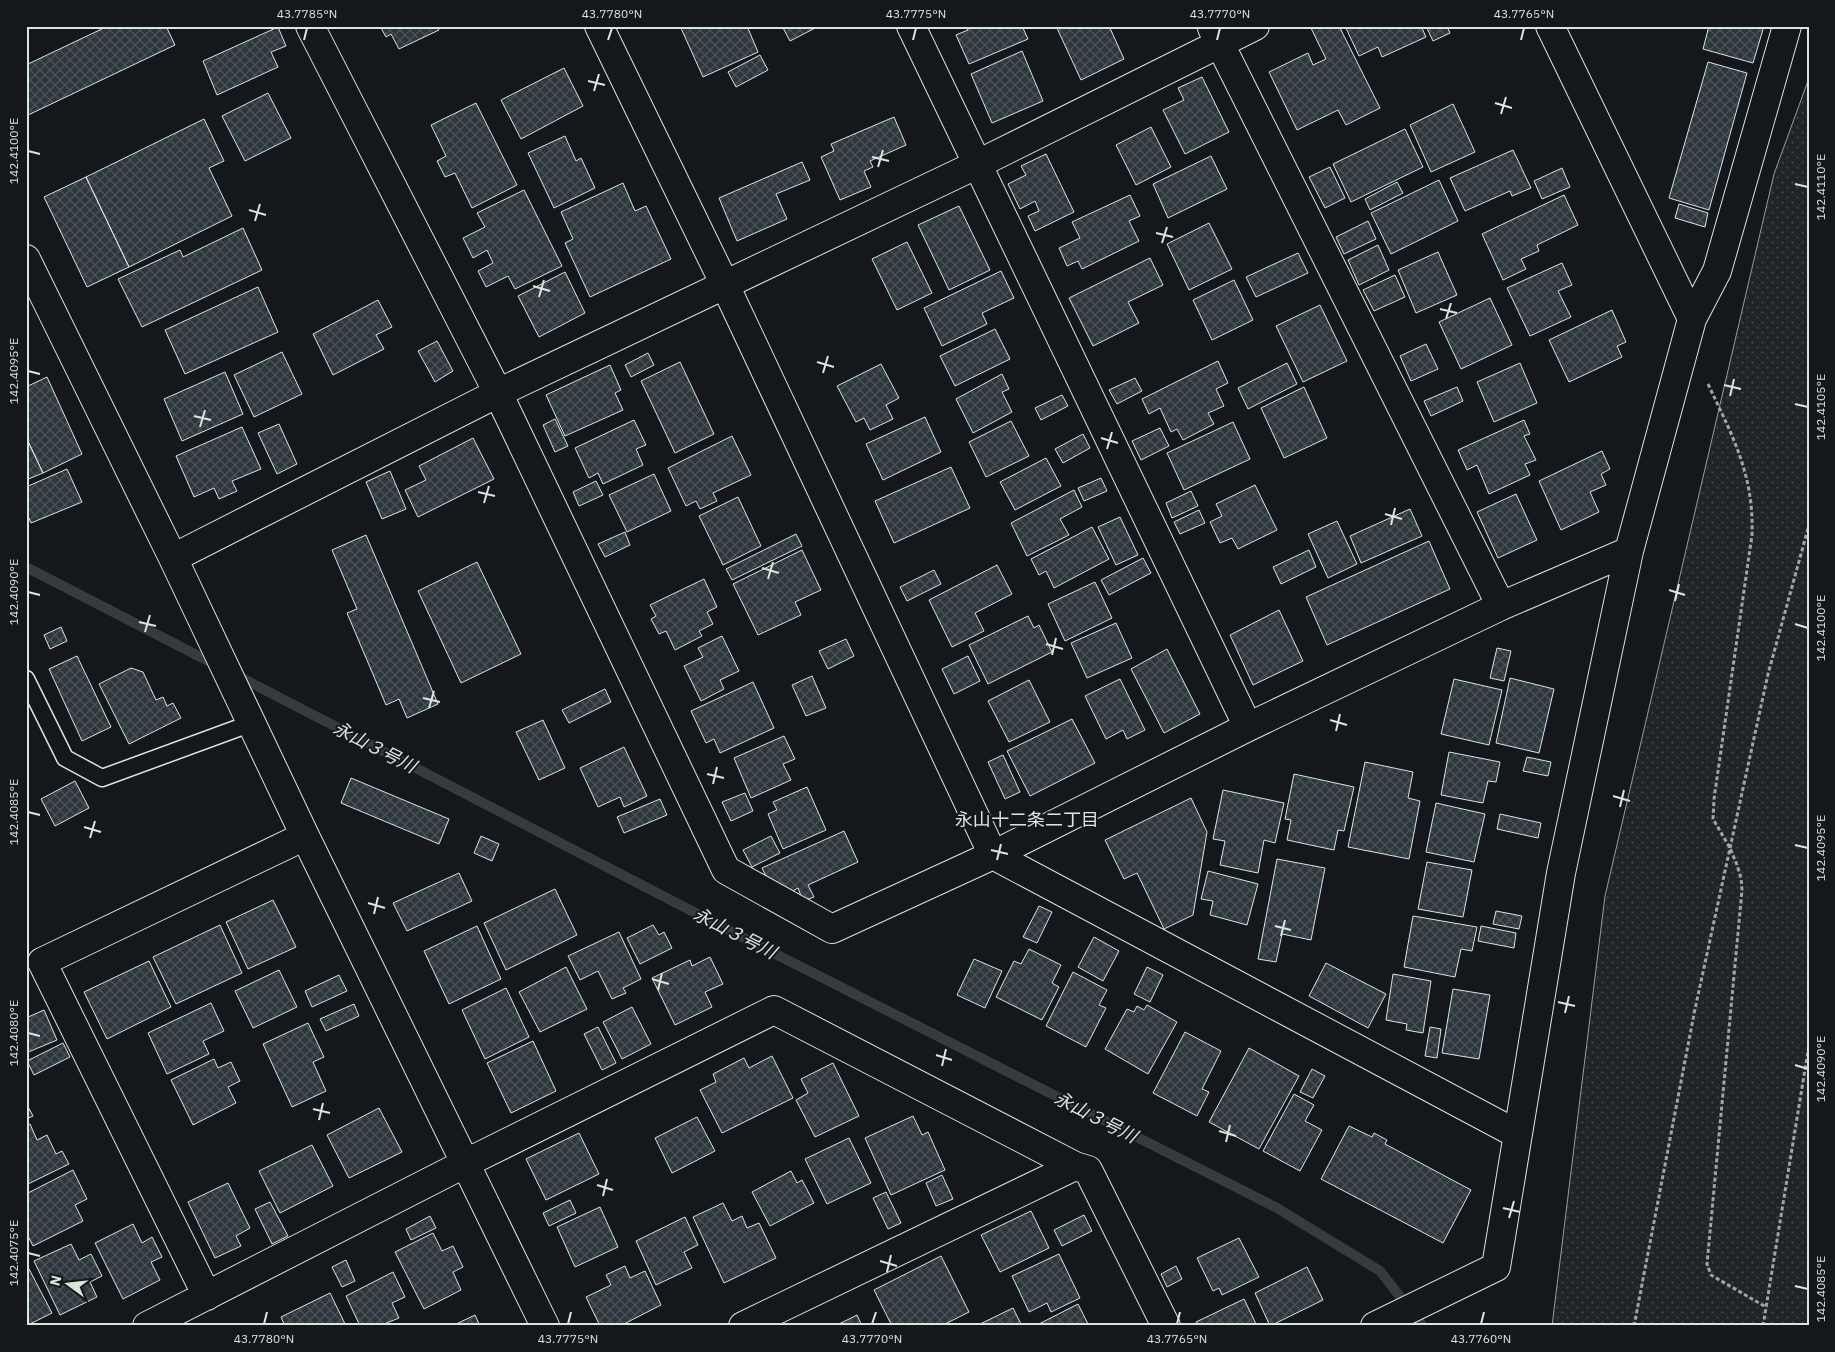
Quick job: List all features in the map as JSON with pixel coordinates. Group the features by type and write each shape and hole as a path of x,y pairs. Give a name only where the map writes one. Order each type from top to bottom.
{"street":[{"path":"310,26 498,393 726,870 832,929 993,855 1248,727 1501,606 1629,551"},
{"path":"599,26 725,285 993,855 1518,1134"},
{"path":"911,26 1248,727"},
{"path":"173,558 498,393 978,164 1216,35 1255,26"},
{"path":"1550,26 1692,319"},
{"path":"1375,1326 1496,1267 1561,873 1629,551 1692,319 1717,271 1787,26"},
{"path":"1216,35 1501,606"},
{"path":"26,259 545,1326"},
{"path":"207,1296 42,962 306,836"},
{"path":"147,1326 466,1163 774,1010 1075,1166 1088,1170 1166,1326"},
{"path":"743,1326 1075,1166"}],"lane":[{"path":"26,679 65,758 102,778 248,716"}],"path":[{"path":"1684,349 1706,380 1729,428 1743,464 1753,510 1752,535 1714,798 1713,818 1730,848 1741,878 1742,890 1706,1264 1711,1275 1766,1308"},
{"path":"1634,1326 1695,1008 1768,674 1809,525"},
{"path":"1764,1326 1809,1045"}],"shaded area":[{"path":"1809,78 1809,1326 1552,1326 1605,896 1774,174"}],"building":[{"path":"108,26 166,26 175,45 26,116 26,65"},
{"path":"380,26 437,26 439,30 399,49 391,34 386,37"},
{"path":"680,26 747,26 758,52 703,77"},
{"path":"782,26 819,26 790,41"},
{"path":"966,26 1022,26 1028,39 969,64 956,35 968,30"},
{"path":"1056,26 1109,26 1124,59 1081,80"},
{"path":"1310,26 1339,26 1380,108 1346,125 1338,110 1297,130 1269,72 1308,53 1313,65 1326,59"},
{"path":"1345,26 1421,26 1426,37 1382,57 1378,47 1359,56"},
{"path":"1426,26 1447,26 1450,33 1433,41"},
{"path":"1709,26 1764,26 1753,63 1703,49"},
{"path":"278,27 286,46 271,52 278,67 217,95 203,61"},
{"path":"1022,51 1043,101 992,123 971,74"},
{"path":"760,55 768,70 736,87 728,72"},
{"path":"1708,62 1747,73 1709,210 1669,198"},
{"path":"564,68 583,106 521,139 501,100"},
{"path":"1202,77 1229,132 1185,154 1163,110 1184,100 1178,88"},
{"path":"268,93 291,138 245,161 222,116"},
{"path":"476,103 517,185 472,208 455,173 445,177 437,161 446,156 431,125"},
{"path":"1453,104 1475,152 1431,172 1410,125"},
{"path":"894,117 906,145 870,161 873,167 864,171 871,187 840,200 821,157 834,151 831,144"},
{"path":"204,119 224,161 209,168 232,216 129,267 86,177"},
{"path":"1151,127 1171,167 1136,185 1116,145"},
{"path":"1405,129 1423,167 1351,202 1333,164"},
{"path":"565,136 576,161 581,158 595,188 554,208 528,153"},
{"path":"1513,150 1531,188 1512,196 1510,191 1465,211 1450,178"},
{"path":"1046,154 1074,212 1035,231 1028,216 1039,211 1035,201 1020,209 1008,184 1026,175 1021,166"},
{"path":"1211,156 1227,189 1168,218 1153,184"},
{"path":"802,162 810,180 776,194 787,219 737,241 719,198"},
{"path":"1330,167 1345,198 1325,208 1309,177"},
{"path":"1562,168 1570,187 1542,199 1534,181"},
{"path":"86,177 129,267 87,287 44,197"},
{"path":"1439,180 1458,221 1391,254 1371,213"},
{"path":"1397,182 1403,193 1370,210 1365,199"},
{"path":"623,183 635,211 646,206 671,259 590,297 565,243 573,239 561,212"},
{"path":"524,190 562,266 515,289 508,276 486,287 478,271 493,263 487,250 473,258 463,238 485,227 477,213"},
{"path":"1130,195 1140,216 1129,221 1139,241 1082,269 1078,261 1067,266 1059,248 1080,238 1072,222"},
{"path":"1564,195 1578,225 1537,245 1539,251 1521,259 1526,269 1503,280 1482,234"},
{"path":"1679,204 1708,213 1705,227 1675,218"},
{"path":"959,206 990,270 949,290 918,225"},
{"path":"1368,221 1376,239 1344,254 1336,237"},
{"path":"1209,223 1232,269 1189,290 1167,244"},
{"path":"243,228 262,270 142,327 118,279 180,250 183,257"},
{"path":"907,242 932,293 897,310 872,259"},
{"path":"1378,245 1389,270 1359,285 1348,260"},
{"path":"1438,252 1457,295 1416,313 1398,270"},
{"path":"1298,253 1308,273 1256,297 1246,277"},
{"path":"1150,258 1163,285 1128,302 1139,323 1093,346 1069,298"},
{"path":"1562,263 1572,285 1558,291 1571,317 1530,336 1507,288"},
{"path":"1001,271 1014,298 982,313 987,324 942,346 924,308"},
{"path":"565,272 585,313 539,337 518,296"},
{"path":"1395,275 1405,297 1374,311 1363,290"},
{"path":"1234,280 1253,320 1212,340 1193,300"},
{"path":"258,287 278,332 185,374 165,330"},
{"path":"1490,298 1512,345 1461,369 1439,322"},
{"path":"378,300 392,327 376,335 384,349 333,375 313,334"},
{"path":"1320,305 1347,361 1303,382 1276,326"},
{"path":"1612,310 1626,342 1617,346 1622,357 1569,382 1549,340"},
{"path":"995,329 1010,359 955,386 940,356"},
{"path":"437,341 453,371 435,382 418,351"},
{"path":"1426,344 1438,369 1411,381 1400,356"},
{"path":"282,352 302,394 254,417 234,375"},
{"path":"648,353 654,365 631,377 625,365"},
{"path":"1218,361 1228,383 1216,389 1224,406 1208,413 1214,424 1183,440 1177,429 1171,432 1160,408 1149,414 1142,399"},
{"path":"680,362 714,434 675,453 641,381"},
{"path":"1287,363 1297,384 1248,409 1238,388"},
{"path":"1520,363 1537,403 1494,422 1477,382"},
{"path":"881,364 899,398 886,405 893,419 870,430 864,418 856,422 837,386"},
{"path":"610,365 621,390 615,393 623,410 565,436 546,395"},
{"path":"225,372 243,414 182,441 164,399"},
{"path":"1002,374 1009,389 1002,392 1012,412 973,433 956,399"},
{"path":"47,377 82,454 43,473 26,437 26,387"},
{"path":"1135,378 1142,391 1117,404 1109,390"},
{"path":"1304,387 1327,438 1284,458 1261,408"},
{"path":"1457,387 1463,401 1431,416 1424,401"},
{"path":"1062,395 1068,406 1041,420 1035,408"},
{"path":"925,417 941,452 883,480 866,444"},
{"path":"555,419 568,446 555,452 543,425"},
{"path":"634,420 646,445 636,449 643,465 603,484 598,473 589,478 575,448"},
{"path":"1524,420 1530,434 1524,436 1536,460 1525,464 1530,475 1489,494 1477,465 1467,470 1458,450"},
{"path":"1011,421 1029,456 986,477 969,442"},
{"path":"1233,422 1250,459 1184,490 1167,453"},
{"path":"279,424 297,464 277,474 258,433"},
{"path":"242,427 261,469 232,481 237,491 219,499 214,488 194,497 176,456"},
{"path":"1160,428 1169,446 1141,460 1132,441"},
{"path":"1083,434 1090,448 1063,463 1055,449"},
{"path":"732,436 751,475 713,493 717,501 700,509 696,501 686,506 668,468"},
{"path":"26,437 43,473 26,480"},
{"path":"473,438 494,479 418,517 405,490 426,480 419,466"},
{"path":"1602,451 1610,469 1601,474 1606,485 1590,492 1599,512 1561,530 1539,481"},
{"path":"1046,458 1061,486 1015,510 1000,482"},
{"path":"951,467 970,508 894,543 875,501"},
{"path":"67,469 82,502 31,523 26,512 26,487"},
{"path":"390,471 406,509 382,519 366,482"},
{"path":"654,474 671,511 627,532 609,495"},
{"path":"1101,478 1107,491 1084,501 1078,488"},
{"path":"596,481 603,495 579,506 573,492"},
{"path":"1255,485 1277,530 1238,549 1232,538 1220,543 1210,522 1222,516 1216,504"},
{"path":"1074,490 1082,507 1060,519 1069,535 1027,556 1011,523"},
{"path":"1191,491 1198,506 1172,518 1166,503"},
{"path":"1516,494 1537,540 1498,558 1477,512"},
{"path":"738,497 761,546 723,565 699,516"},
{"path":"1410,509 1422,536 1361,563 1350,536"},
{"path":"1199,510 1205,523 1180,534 1174,522"},
{"path":"1120,517 1138,555 1116,565 1098,527"},
{"path":"1337,521 1357,564 1328,578 1308,534"},
{"path":"1092,527 1109,559 1054,588 1046,571 1039,575 1031,559"},
{"path":"625,532 630,545 605,557 598,544"},
{"path":"796,534 802,546 732,580 726,569"},
{"path":"366,535 438,704 407,718 399,699 386,705 347,613 357,609 332,550"},
{"path":"1429,541 1450,589 1327,645 1306,597"},
{"path":"802,550 821,590 795,602 801,615 758,635 733,584"},
{"path":"1309,550 1316,567 1281,584 1273,567"},
{"path":"1143,558 1151,573 1109,595 1101,580"},
{"path":"477,562 521,654 461,683 418,591"},
{"path":"997,565 1012,594 975,613 984,631 952,647 929,600"},
{"path":"934,570 941,584 907,601 900,587"},
{"path":"704,579 717,607 707,612 713,624 699,631 702,636 675,650 666,631 659,634 651,619 656,616 650,605"},
{"path":"1095,582 1112,618 1065,641 1048,604"},
{"path":"1279,610 1303,661 1253,685 1230,635"},
{"path":"1028,616 1034,628 1039,625 1052,652 988,684 969,645"},
{"path":"1116,623 1132,658 1087,678 1071,643"},
{"path":"61,627 67,641 50,649 44,635"},
{"path":"722,636 739,671 720,680 724,689 701,701 684,666 703,657 698,648"},
{"path":"846,639 854,656 828,669 819,651"},
{"path":"1497,648 1511,651 1504,681 1490,678"},
{"path":"1167,649 1200,714 1164,733 1131,669"},
{"path":"77,656 111,727 82,741 49,669"},
{"path":"968,656 980,681 954,694 942,669"},
{"path":"131,668 143,672 156,700 163,697 167,706 173,703 181,718 129,744 99,684"},
{"path":"812,676 826,708 806,716 792,685"},
{"path":"1510,678 1554,689 1539,753 1496,743"},
{"path":"1120,679 1145,730 1127,739 1123,730 1106,739 1085,696"},
{"path":"1454,679 1502,690 1489,745 1441,734"},
{"path":"1029,680 1050,722 1009,742 988,701"},
{"path":"753,682 774,728 720,753 714,739 706,743 691,711"},
{"path":"605,689 611,702 569,723 562,710"},
{"path":"1072,719 1095,763 1030,796 1007,751"},
{"path":"543,720 565,768 539,780 516,732"},
{"path":"784,736 795,759 783,764 791,780 751,798 734,758"},
{"path":"624,747 647,796 624,807 620,797 598,807 580,768"},
{"path":"1449,752 1500,762 1496,782 1488,781 1483,803 1441,795"},
{"path":"1003,755 1020,792 1005,799 988,762"},
{"path":"1527,757 1551,762 1548,776 1523,771"},
{"path":"1365,762 1413,772 1408,798 1420,801 1409,859 1348,847"},
{"path":"1294,774 1354,787 1344,831 1338,830 1334,850 1287,840 1291,820 1285,819"},
{"path":"351,778 449,819 439,844 341,803"},
{"path":"75,781 89,808 55,826 41,799"},
{"path":"807,787 826,830 783,849 768,814 777,810 773,802"},
{"path":"1223,790 1284,803 1275,843 1264,840 1258,873 1220,865 1225,841 1213,839"},
{"path":"745,793 753,811 731,821 722,802"},
{"path":"1191,798 1207,832 1193,915 1164,929 1137,873 1124,879 1105,840"},
{"path":"660,799 667,815 624,833 617,817"},
{"path":"1436,803 1485,814 1474,862 1426,852"},
{"path":"1500,814 1541,823 1538,838 1497,829"},
{"path":"844,831 858,862 808,885 814,897 803,901 798,888 791,892 771,886 762,868"},
{"path":"481,836 499,844 492,861 474,853"},
{"path":"771,836 780,853 752,867 743,850"},
{"path":"1277,859 1325,868 1311,940 1282,934 1276,962 1258,959"},
{"path":"1427,862 1472,870 1463,917 1418,909"},
{"path":"1208,871 1258,884 1247,925 1210,915 1213,901 1201,899"},
{"path":"459,873 472,901 407,931 393,903"},
{"path":"555,889 577,935 506,970 484,923"},
{"path":"273,900 296,947 248,969 226,922"},
{"path":"1039,906 1052,912 1037,943 1023,937"},
{"path":"1496,911 1522,916 1519,929 1493,924"},
{"path":"1413,916 1477,927 1472,951 1461,949 1455,977 1404,967"},
{"path":"220,925 242,973 176,1004 153,957"},
{"path":"653,925 659,935 664,932 672,948 640,964 627,938"},
{"path":"477,926 501,979 449,1004 424,951"},
{"path":"1481,926 1516,933 1514,948 1478,941"},
{"path":"619,932 641,979 623,988 626,993 612,999 598,971 580,980 568,956"},
{"path":"1094,937 1119,951 1103,981 1078,967"},
{"path":"1029,949 1061,965 1052,983 1059,987 1042,1020 996,997 1014,961 1021,964"},
{"path":"710,957 723,984 705,992 712,1007 675,1025 652,978 690,960 692,966"},
{"path":"974,959 1002,971 985,1008 957,995"},
{"path":"149,961 171,1007 107,1039 84,992"},
{"path":"1326,963 1386,994 1368,1028 1309,996"},
{"path":"566,967 587,1009 540,1032 519,992"},
{"path":"1147,967 1163,975 1150,1002 1134,994"},
{"path":"279,970 297,1007 253,1028 235,991"},
{"path":"1073,972 1107,990 1099,1005 1106,1008 1086,1047 1046,1026"},
{"path":"1393,974 1431,981 1423,1033 1406,1030 1407,1024 1386,1020"},
{"path":"339,975 347,991 312,1007 305,991"},
{"path":"506,988 529,1037 485,1059 462,1010"},
{"path":"1453,989 1490,995 1479,1059 1442,1053"},
{"path":"211,1003 224,1031 203,1041 209,1054 167,1074 148,1033"},
{"path":"354,1004 359,1016 326,1031 320,1019"},
{"path":"1147,1005 1177,1022 1148,1074 1105,1049 1127,1009 1134,1012 1137,1006 1144,1010"},
{"path":"632,1007 651,1044 622,1059 603,1022"},
{"path":"44,1010 57,1040 26,1053 26,1018"},
{"path":"308,1023 324,1057 313,1062 326,1091 292,1107 263,1044"},
{"path":"598,1027 616,1063 602,1070 584,1034"},
{"path":"1430,1027 1441,1029 1437,1058 1425,1056"},
{"path":"1185,1032 1221,1051 1202,1089 1209,1092 1197,1116 1153,1093"},
{"path":"533,1041 556,1091 511,1113 487,1063"},
{"path":"63,1043 70,1057 34,1075 27,1061"},
{"path":"1249,1048 1299,1076 1259,1149 1209,1122"},
{"path":"772,1056 793,1098 722,1133 700,1090 716,1082 713,1074 744,1058 749,1068"},
{"path":"214,1059 218,1068 231,1062 240,1081 228,1087 236,1103 193,1125 171,1080"},
{"path":"833,1063 859,1116 815,1137 796,1100 808,1093 801,1079"},
{"path":"1312,1069 1325,1076 1313,1098 1300,1092"},
{"path":"1294,1094 1314,1105 1305,1121 1322,1130 1300,1171 1263,1151"},
{"path":"26,1103 33,1116 26,1119"},
{"path":"379,1108 402,1152 349,1178 327,1135"},
{"path":"913,1116 922,1135 928,1132 945,1170 891,1195 865,1138"},
{"path":"697,1117 715,1151 672,1173 655,1138"},
{"path":"30,1124 37,1140 47,1135 56,1154 62,1151 69,1164 26,1185 26,1126"},
{"path":"1349,1126 1372,1137 1374,1133 1387,1140 1385,1144 1471,1190 1443,1243 1321,1179"},
{"path":"579,1133 599,1174 546,1200 526,1159"},
{"path":"849,1138 871,1183 827,1204 805,1159"},
{"path":"312,1145 333,1186 280,1213 259,1171"},
{"path":"73,1170 87,1199 75,1205 83,1221 33,1246 26,1232 26,1194"},
{"path":"791,1171 797,1183 802,1180 814,1203 770,1226 752,1192"},
{"path":"942,1175 953,1199 936,1206 926,1183"},
{"path":"228,1183 250,1228 236,1236 241,1246 215,1258 188,1202"},
{"path":"886,1192 901,1223 888,1229 873,1198"},
{"path":"570,1200 576,1213 549,1226 543,1213"},
{"path":"270,1202 288,1236 272,1244 255,1209"},
{"path":"723,1203 732,1221 742,1216 747,1228 759,1223 776,1258 724,1283 693,1217"},
{"path":"600,1207 618,1247 575,1267 557,1227"},
{"path":"1031,1211 1049,1248 1000,1272 981,1235"},
{"path":"1084,1215 1092,1231 1062,1246 1054,1230"},
{"path":"430,1216 436,1228 411,1240 406,1229"},
{"path":"685,1217 698,1245 684,1252 692,1268 656,1285 636,1241"},
{"path":"133,1224 142,1243 152,1237 162,1257 151,1262 160,1280 123,1299 95,1243"},
{"path":"433,1233 442,1251 453,1246 463,1267 453,1272 461,1290 424,1309 395,1252"},
{"path":"1239,1238 1259,1277 1222,1295 1219,1288 1213,1291 1197,1258"},
{"path":"71,1244 79,1260 91,1254 102,1276 90,1282 97,1297 60,1315 34,1261"},
{"path":"1059,1254 1080,1298 1051,1312 1047,1303 1029,1312 1012,1276"},
{"path":"941,1256 969,1312 941,1326 892,1326 874,1290"},
{"path":"346,1260 355,1281 342,1287 332,1267"},
{"path":"625,1266 630,1278 645,1271 661,1305 620,1326 600,1326 586,1297 611,1285 606,1275"},
{"path":"1176,1266 1182,1279 1167,1287 1161,1274"},
{"path":"1307,1267 1323,1300 1270,1326 1255,1293"},
{"path":"29,1269 52,1313 26,1326 26,1270"},
{"path":"393,1272 405,1297 392,1303 399,1318 384,1324 385,1326 360,1326 346,1296"},
{"path":"330,1293 346,1326 285,1326 281,1317"},
{"path":"1244,1299 1257,1326 1198,1326 1196,1322"},
{"path":"1078,1304 1089,1326 1037,1326 1037,1325"},
{"path":"1013,1308 1022,1326 976,1326"},
{"path":"475,1315 480,1326 452,1326"},
{"path":"857,1315 862,1326 835,1326"}],"waterway":[{"name":"永山３号川","path":"26,567 216,665"},
{"name":"永山３号川","path":"236,675 742,937 1277,1208 1380,1271 1423,1326"}],"district":[{"name":"永山十二条二丁目","path":"1027,819"}]}
